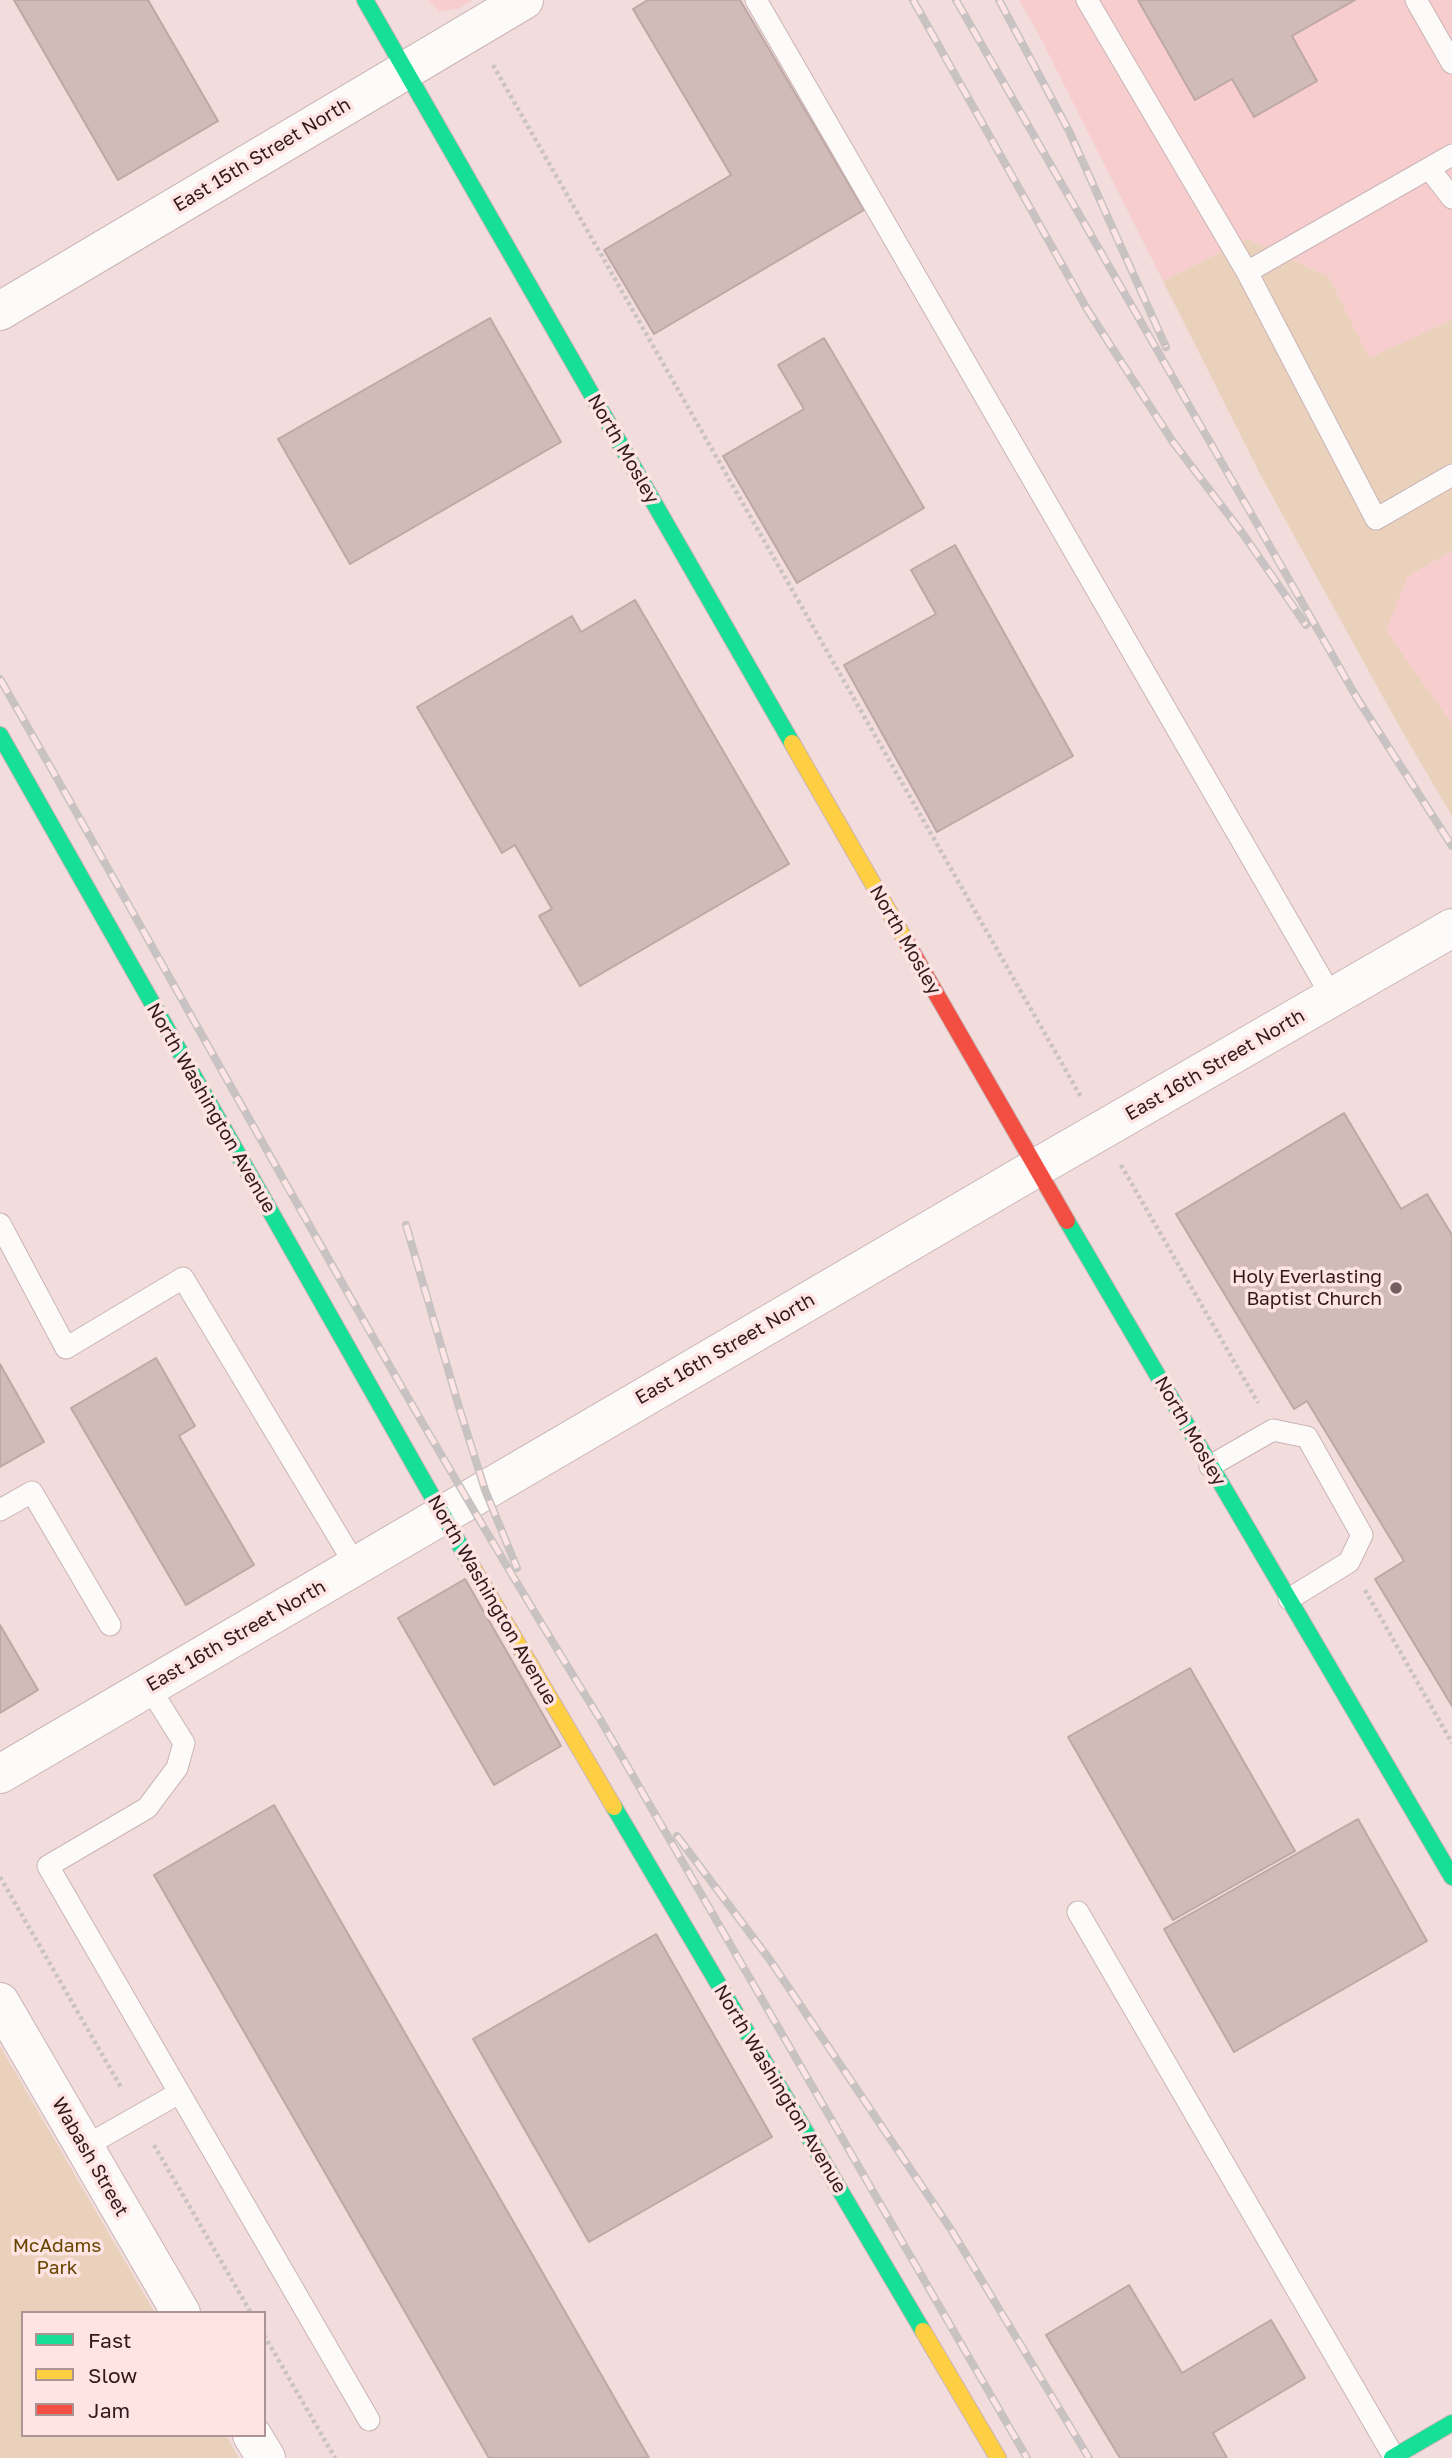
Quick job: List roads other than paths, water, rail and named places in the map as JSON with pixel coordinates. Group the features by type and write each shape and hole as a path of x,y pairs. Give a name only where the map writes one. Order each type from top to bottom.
{"street":[{"name":"North Mosley","path":"365,0 1036,1167 1452,1877"},
{"name":"East 15th Street North","path":"0,311 524,0"},
{"name":"North Washington Avenue","path":"0,735 442,1515 999,2458"},
{"name":"East 16th Street North","path":"0,1774 1036,1167 1452,928"},
{"name":"Wabash Street","path":"0,2002 180,2311"},
{"path":"1393,2457 1452,2423"},
{"path":"253,2437 266,2458"}],"lane":[{"path":"756,0 1332,997"},
{"path":"1087,0 1247,272 1376,519 1452,475"},
{"path":"1416,0 1452,62"},
{"path":"1247,272 1452,155"},
{"path":"1429,168 1452,198"},
{"path":"0,1224 66,1348 183,1279 356,1566"},
{"path":"1210,1466 1273,1430 1307,1437 1362,1535 1349,1563 1289,1599"},
{"path":"0,1510 32,1492 110,1625"},
{"path":"149,1687 184,1743 177,1768 147,1808 48,1866 369,2420"},
{"path":"1078,1912 1393,2457"},
{"path":"84,2147 179,2093"}],"railway":[{"path":"913,0 1087,309 1173,442 1243,534 1306,625"},
{"path":"956,0 1357,698 1452,846"},
{"path":"999,0 1069,131 1166,347"},
{"path":"0,679 445,1462 600,1719 1027,2458"},
{"path":"406,1225 485,1490 517,1568"},
{"path":"677,1836 770,1960 952,2231 1089,2458"}],"place":[{"name":"Holy Everlasting Baptist Church","path":"1396,1288"}],"park label":[{"name":"McAdams Park","path":"57,2257"}]}
